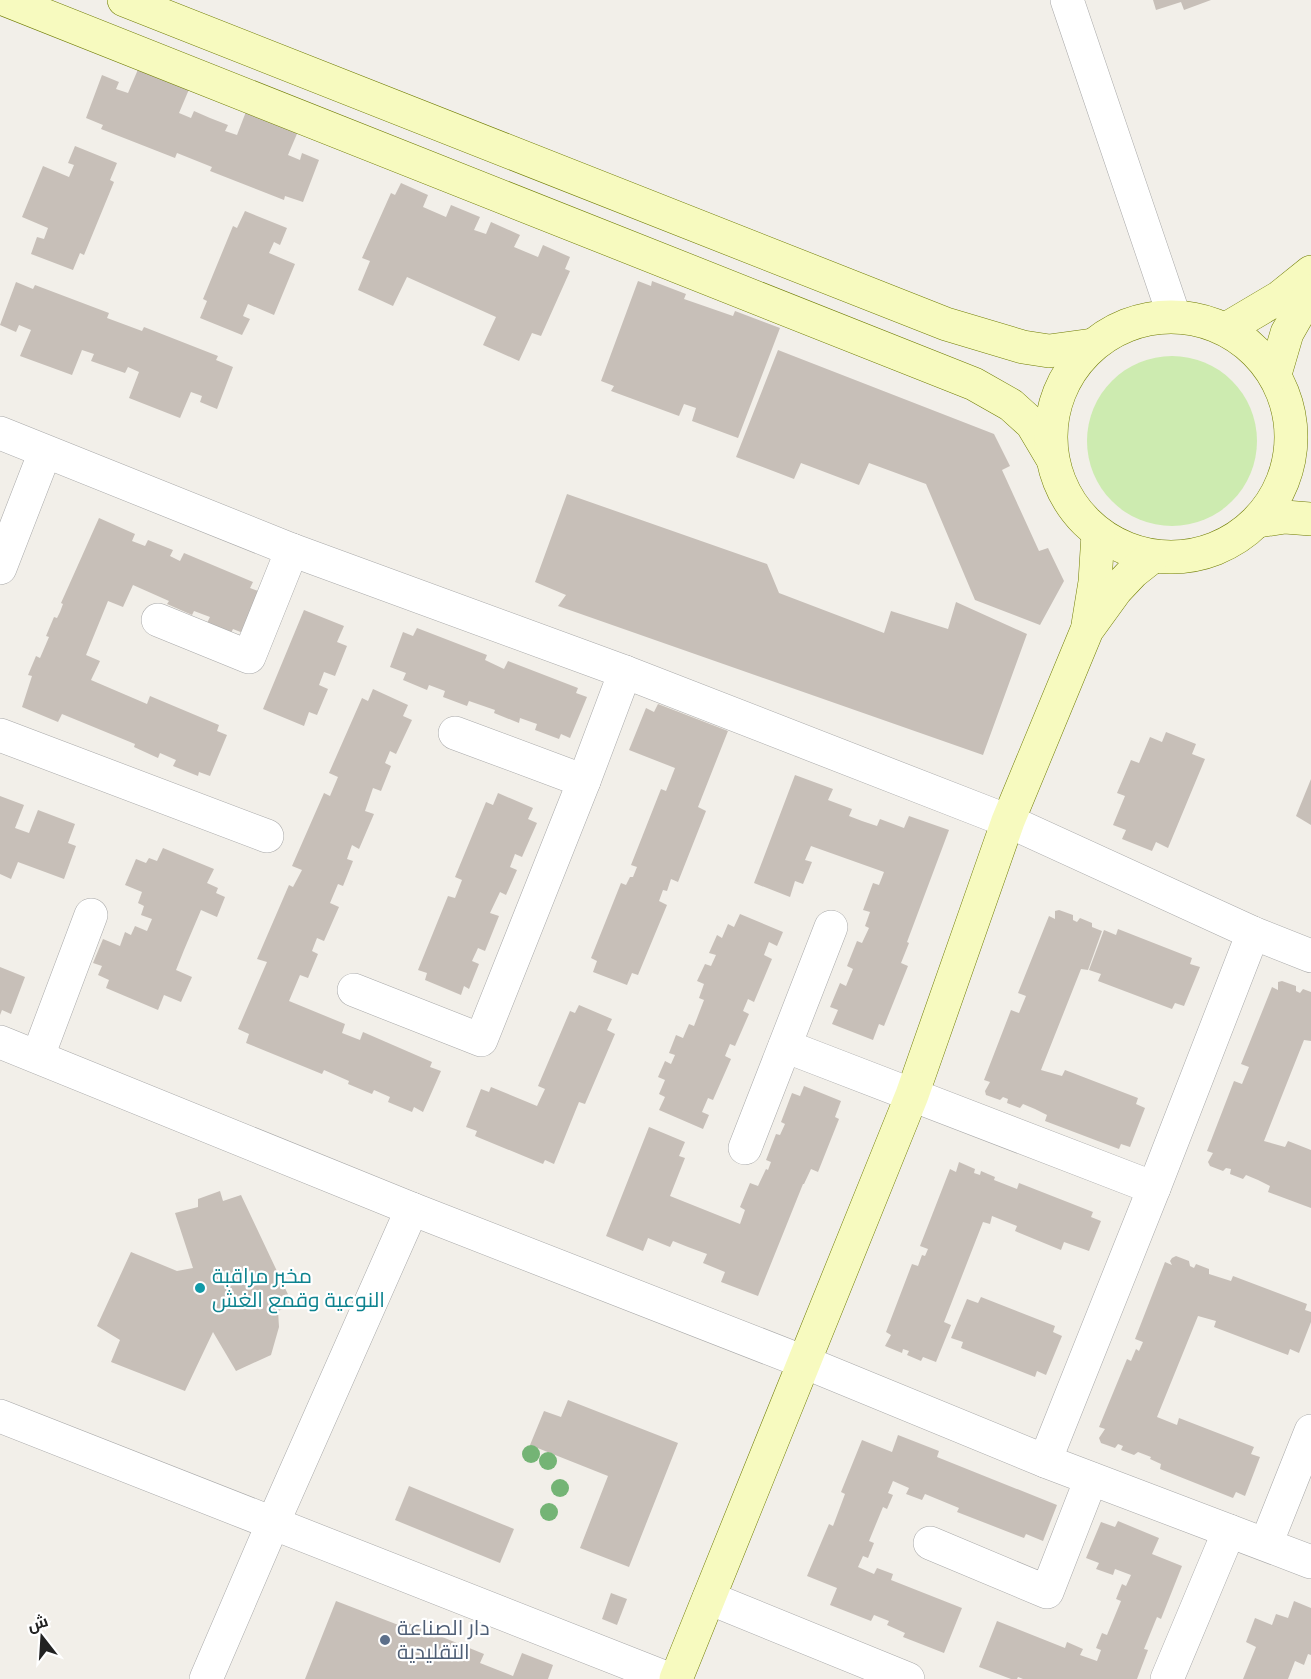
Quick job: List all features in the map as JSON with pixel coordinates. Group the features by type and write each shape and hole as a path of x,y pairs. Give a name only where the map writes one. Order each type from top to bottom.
{"main road":[{"path":"6,0 974,384 1011,405 1032,424 1051,456 1060,486 1076,512 1098,534 1124,549 1152,557 1181,557 1209,551 1235,540 1258,521 1276,498 1288,471 1302,451 1289,407 1275,374 1254,348 1226,329 1174,316 1131,323 1093,345 1072,368 1057,395 1050,425 1051,456"},
{"path":"124,0 946,324 1023,347 1049,351 1093,345"},
{"path":"1226,329 1280,297 1311,272"},
{"path":"1275,374 1287,333 1311,291"},
{"path":"1258,521 1285,518 1311,519"},
{"path":"676,1679 912,1095 1008,821 1087,630 1095,582 1098,534"},
{"path":"1087,630 1116,590 1152,557"}],"street":[{"path":"1067,0 1174,316"},
{"path":"0,433 292,549 624,672 1008,821 1253,933 1311,956"},
{"path":"0,568 45,452"},
{"path":"158,620 249,657 292,549"},
{"path":"354,990 481,1040 584,781 624,672"},
{"path":"455,733 584,781"},
{"path":"0,735 267,836"},
{"path":"38,1056 92,915"},
{"path":"745,1148 831,927"},
{"path":"1045,1461 1253,933"},
{"path":"0,1042 412,1209 804,1362 1045,1461 1311,1562"},
{"path":"785,1046 1154,1188"},
{"path":"206,1679 412,1209"},
{"path":"0,1416 669,1679"},
{"path":"1272,1528 1311,1431"},
{"path":"930,1543 1047,1592 1091,1479"},
{"path":"1167,1679 1229,1531"},
{"path":"709,1598 908,1679"}],"green space":[{"path":"1172,356 1204,363 1232,381 1250,409 1257,441 1250,473 1232,501 1204,519 1172,526 1140,519 1112,501 1094,473 1087,441 1094,409 1112,381 1140,363"}],"building":[{"path":"1153,0 1211,0 1184,10 1181,2 1156,10"},
{"path":"139,67 190,87 179,113 191,118 194,111 228,125 225,131 237,135 247,109 299,129 288,155 300,160 302,153 319,160 303,202 285,196 284,200 210,171 212,167 177,153 175,158 101,129 103,125 86,118 102,75 119,82 116,89 128,93"},
{"path":"75,146 117,163 110,180 114,182 84,255 80,253 73,270 31,254 37,237 44,239 48,228 22,217 43,166 69,177 74,165 68,163"},
{"path":"401,183 428,195 423,207 446,217 451,205 480,217 474,230 486,234 491,222 520,235 514,247 538,257 543,245 570,257 565,269 570,271 541,336 532,333 519,361 483,345 496,317 407,277 393,306 358,290 370,261 362,258 391,193 395,195"},
{"path":"245,211 287,228 280,245 274,242 269,253 295,264 274,315 248,304 243,316 250,319 242,335 200,318 207,301 203,299 233,226 237,228"},
{"path":"638,281 651,286 652,281 686,294 684,299 733,316 735,311 780,328 738,438 692,421 696,408 684,404 679,416 611,391 614,386 601,381"},
{"path":"16,282 33,289 35,285 109,313 107,318 142,331 144,327 218,356 216,360 233,367 217,409 200,402 202,396 191,392 180,418 129,398 139,372 128,367 125,373 91,361 94,354 82,350 72,375 20,356 31,330 19,325 16,332 0,325"},
{"path":"778,350 994,434 1010,466 1002,470 1039,551 1048,548 1064,581 1040,625 975,600 926,484 869,463 859,485 801,463 794,479 736,457"},
{"path":"567,494 767,564 779,593 884,633 891,611 948,629 956,602 1027,634 983,755 558,606 566,595 535,582"},
{"path":"99,518 135,534 132,541 145,546 148,540 173,550 170,556 180,561 184,553 253,582 250,588 261,592 243,633 233,629 231,633 207,623 210,617 194,611 192,615 167,604 169,601 133,585 123,607 108,601 86,655 100,661 91,680 147,704 150,696 219,725 217,731 227,735 210,776 199,772 198,776 173,766 176,760 160,753 158,758 134,747 135,744 62,714 58,722 22,707 32,676 28,675 36,656 40,658 54,617 57,618 60,612 63,604 61,603"},
{"path":"304,610 344,626 337,642 347,646 335,676 324,672 319,685 328,689 317,715 309,712 304,726 263,709"},
{"path":"417,628 487,655 485,660 504,669 508,661 578,688 576,693 587,697 570,738 561,734 559,739 535,730 537,724 520,718 519,723 494,713 495,710 469,701 467,706 443,697 445,691 429,685 427,690 403,680 406,673 390,667 403,632 413,636"},
{"path":"373,689 408,705 403,716 412,720 396,754 390,751 385,763 391,766 381,791 373,788 365,811 374,814 359,849 352,845 347,859 353,861 343,886 338,884 330,903 339,907 324,941 317,938 312,951 318,954 308,978 300,975 289,1001 345,1024 342,1033 360,1040 363,1032 432,1062 430,1067 441,1071 423,1112 414,1107 412,1112 388,1102 390,1097 374,1090 372,1094 324,1070 322,1074 246,1043 249,1034 238,1029 267,962 257,959 289,885 293,887 302,870 292,866 324,793 330,796 338,777 329,773 362,698 368,701"},
{"path":"658,704 728,731 698,807 706,811 678,882 671,879 667,891 663,890 659,901 667,905 638,975 632,973 627,985 593,972 597,961 591,958 621,883 626,885 630,877 633,877 637,867 631,865 661,789 666,791 675,768 629,750 646,708 654,712"},
{"path":"1166,732 1196,744 1192,754 1205,759 1168,848 1156,842 1152,851 1122,839 1126,830 1113,825 1125,796 1117,793 1131,760 1139,763 1150,737 1162,742"},
{"path":"795,775 833,789 828,800 852,809 849,816 862,821 877,826 880,819 904,828 909,816 949,830 907,942 909,943 901,963 908,966 884,1026 879,1024 873,1040 832,1024 838,1010 830,1007 840,983 846,986 853,969 847,966 857,941 862,943 869,928 865,926 870,912 863,910 873,883 879,885 884,872 811,846 805,860 812,862 803,884 795,881 790,897 754,883"},
{"path":"1311,779 1311,825 1296,816"},
{"path":"498,793 533,808 528,819 537,823 522,857 515,854 510,867 517,870 506,895 500,892 490,913 499,916 485,951 478,948 472,961 479,964 469,989 464,986 461,995 425,980 427,973 418,970 448,896 455,898 462,880 455,877 486,802 493,805"},
{"path":"0,796 24,805 15,828 29,833 38,810 75,824 68,843 76,846 64,879 18,862 11,879 0,874"},
{"path":"163,848 214,869 207,883 218,888 216,893 225,897 217,917 201,910 184,950 176,970 192,977 181,1002 164,995 158,1010 106,988 109,980 98,975 102,966 93,963 103,939 120,946 125,932 131,935 135,926 147,931 152,919 141,915 144,906 138,903 142,892 125,885 136,859 146,863 149,858 157,861"},
{"path":"1059,910 1073,915 1073,920 1077,922 1080,918 1092,923 1092,927 1102,931 1088,970 1081,969 1041,1070 1062,1076 1065,1070 1138,1098 1136,1104 1145,1108 1130,1147 1121,1144 1119,1149 1045,1121 1047,1115 1023,1104 1020,1108 1007,1103 1008,1099 1003,1097 1000,1100 986,1095 985,1091 990,1082 984,1080 1011,1010 1019,1013 1026,996 1018,993 1049,916 1055,919 1055,911"},
{"path":"740,914 783,932 777,946 769,942 764,955 772,959 754,1002 748,999 743,1011 749,1014 735,1046 730,1044 725,1056 731,1059 713,1100 708,1098 702,1112 709,1115 703,1129 659,1110 665,1097 659,1094 665,1080 658,1077 665,1061 671,1064 675,1055 669,1053 676,1035 683,1038 689,1024 694,1026 704,1000 699,998 704,984 697,981 705,964 711,966 716,955 709,953 717,935 722,938 728,924 734,927"},
{"path":"1118,929 1192,958 1190,964 1200,967 1184,1006 1175,1003 1172,1009 1098,981 1101,974 1089,970 1104,930 1116,935"},
{"path":"0,967 25,977 11,1014 2,1010 0,1015"},
{"path":"1282,981 1296,986 1296,991 1300,993 1303,989 1311,992 1311,1041 1304,1040 1264,1141 1285,1147 1288,1141 1311,1150 1311,1208 1268,1192 1270,1186 1258,1180 1246,1175 1243,1179 1230,1174 1231,1169 1226,1168 1223,1171 1210,1166 1208,1162 1213,1153 1207,1151 1234,1081 1242,1084 1249,1067 1241,1064 1272,987 1278,990 1278,982"},
{"path":"579,1005 612,1019 607,1030 615,1034 585,1104 579,1102 554,1164 545,1160 543,1164 475,1136 477,1131 466,1127 481,1089 489,1092 491,1087 537,1106 545,1089 538,1086 570,1011 575,1013"},
{"path":"804,1086 841,1101 835,1117 839,1119 818,1172 811,1169 803,1184 758,1296 721,1282 725,1272 703,1263 707,1254 673,1241 670,1247 648,1238 643,1251 606,1236 649,1127 685,1142 679,1156 685,1158 670,1196 740,1224 745,1210 740,1207 750,1183 758,1186 766,1169 768,1170 771,1162 766,1160 776,1134 780,1135 785,1124 781,1122 792,1093 800,1096"},
{"path":"959,1162 975,1169 974,1173 980,1175 981,1171 995,1177 994,1180 1017,1189 1019,1183 1093,1212 1091,1217 1101,1221 1089,1251 1064,1242 1061,1250 1015,1231 1017,1226 992,1216 990,1224 983,1222 944,1322 951,1325 936,1362 923,1357 921,1361 907,1355 909,1351 903,1349 902,1353 885,1346 891,1335 886,1332 912,1264 918,1266 922,1255 925,1256 928,1249 920,1246 950,1169 956,1172"},
{"name":"مخبر مراقبة النوعية وقمع الغش","path":"220,1191 223,1201 241,1195 293,1305 278,1311 279,1327 271,1355 236,1371 213,1332 185,1391 111,1362 120,1340 97,1326 131,1252 177,1271 193,1268 175,1213 198,1207 198,1199"},
{"path":"1176,1256 1189,1261 1190,1266 1194,1268 1196,1264 1209,1269 1209,1274 1231,1281 1233,1276 1307,1304 1305,1310 1311,1312 1311,1322 1299,1353 1290,1349 1288,1355 1214,1327 1216,1321 1198,1316 1157,1417 1177,1425 1179,1418 1254,1447 1251,1454 1260,1457 1245,1496 1236,1492 1233,1498 1160,1469 1161,1464 1150,1459 1151,1457 1138,1452 1134,1455 1121,1450 1123,1446 1118,1444 1115,1448 1101,1443 1099,1438 1105,1429 1099,1427 1127,1359 1131,1361 1136,1349 1139,1351 1143,1342 1135,1339 1165,1262 1172,1265 1170,1261"},
{"path":"981,1297 1055,1326 1053,1332 1062,1336 1046,1375 1037,1371 1035,1377 961,1348 963,1342 951,1338 967,1299 978,1303"},
{"path":"568,1400 678,1443 629,1567 580,1548 608,1476 530,1445 544,1411 561,1417"},
{"path":"898,1435 939,1451 937,1457 1057,1505 1043,1541 1026,1534 1024,1538 957,1512 959,1508 925,1494 922,1500 906,1494 909,1488 893,1481 888,1493 893,1495 887,1509 883,1507 869,1541 874,1543 868,1558 863,1556 858,1567 874,1574 877,1568 893,1574 891,1580 962,1608 944,1653 903,1637 905,1633 887,1625 889,1621 874,1615 871,1621 830,1605 837,1588 807,1576 829,1524 833,1526 845,1494 841,1492 862,1440 892,1452"},
{"path":"409,1486 514,1529 500,1563 395,1520"},
{"path":"1118,1521 1159,1538 1152,1554 1182,1566 1161,1619 1157,1617 1144,1649 1148,1650 1137,1679 1023,1679 1018,1677 1011,1679 979,1667 997,1621 1065,1648 1067,1642 1083,1649 1080,1655 1097,1661 1101,1650 1096,1648 1102,1633 1107,1635 1121,1601 1116,1599 1122,1584 1126,1586 1131,1575 1115,1569 1113,1575 1096,1569 1099,1563 1086,1558 1101,1522 1115,1527"},
{"path":"611,1593 627,1599 617,1625 602,1619"},
{"name":"دار الصناعة التقليدية","path":"336,1601 401,1626 403,1621 484,1654 480,1663 513,1676 522,1653 553,1665 548,1679 305,1679"},
{"path":"1294,1601 1311,1608 1311,1655 1308,1654 1304,1665 1295,1661 1288,1679 1243,1679 1256,1647 1246,1642 1255,1618 1272,1625 1276,1614 1288,1618"}],"place":[{"name":"مخبر مراقبة النوعية وقمع الغش","path":"200,1288"},
{"name":"دار الصناعة التقليدية","path":"385,1640"}]}
